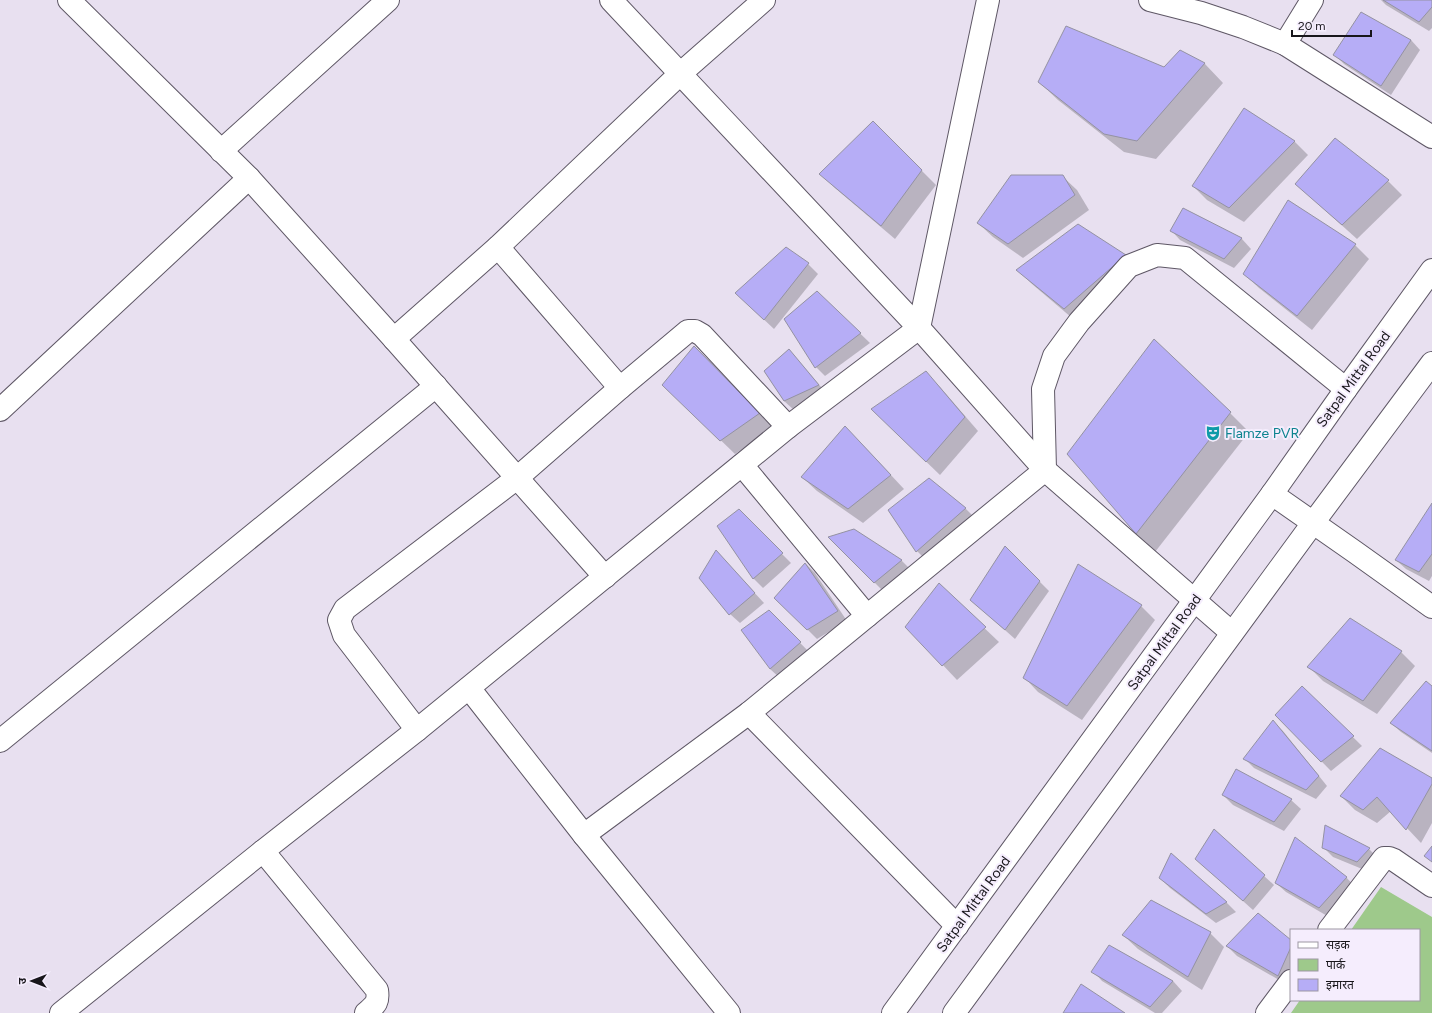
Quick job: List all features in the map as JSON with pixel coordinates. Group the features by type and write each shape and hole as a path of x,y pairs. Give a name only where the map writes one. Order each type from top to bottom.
{"street":[{"path":"69,0 249,178 605,577"},
{"path":"221,151 388,0"},
{"path":"611,0 919,328 1045,470 1232,633"},
{"path":"394,339 498,247 681,74 764,0"},
{"path":"61,1013 417,730 788,427 919,328 988,0"},
{"path":"1150,0 1203,6 1243,27 1284,44 1432,137"},
{"path":"1284,44 1312,0"},
{"path":"0,410 249,178"},
{"path":"498,247 620,388"},
{"path":"1045,470 1044,389 1054,356 1079,322 1129,266 1157,255 1185,258 1346,389"},
{"name":"Satpal Mittal Road","path":"894,1013 1272,494 1432,270"},
{"path":"417,730 344,635 339,620 345,609 517,478 688,331 695,331 702,335 788,427"},
{"path":"954,1013 1432,363"},
{"path":"0,741 436,386"},
{"path":"742,465 867,616"},
{"path":"584,835 749,712 1045,470"},
{"path":"1272,494 1432,607"},
{"path":"469,688 584,835 729,1013"},
{"path":"749,712 957,926"},
{"path":"263,851 377,990 378,998 375,1005 366,1013"},
{"path":"1330,929 1384,858 1394,860 1432,886"},
{"path":"1267,1013 1290,982"}],"green space":[{"path":"1381,887 1432,917 1432,1013 1291,1013 1299,1001 1420,1001 1420,929 1352,929"}],"building":[{"path":"1383,0 1432,0 1432,7 1419,22"},
{"path":"1361,12 1411,40 1381,86 1333,55"},
{"path":"1066,26 1164,67 1180,50 1205,63 1137,141 1104,134 1038,82"},
{"path":"1244,108 1295,141 1229,208 1192,186"},
{"path":"873,121 922,170 881,226 819,174"},
{"path":"1335,138 1389,180 1342,225 1295,184"},
{"path":"1011,175 1063,175 1075,195 1008,244 977,223"},
{"path":"1288,200 1356,244 1297,316 1243,274"},
{"path":"1183,208 1242,238 1224,259 1170,231"},
{"path":"1078,224 1126,255 1064,309 1016,270"},
{"path":"786,247 809,263 764,320 735,293"},
{"path":"817,291 861,333 815,368 784,319"},
{"path":"1154,339 1231,412 1136,534 1067,454"},
{"path":"694,346 760,413 720,441 662,385"},
{"path":"789,349 819,385 784,401 764,371"},
{"path":"926,371 965,417 926,462 871,409"},
{"path":"845,426 891,475 848,509 801,477"},
{"path":"929,478 966,508 916,552 888,510"},
{"path":"1432,503 1432,554 1419,572 1395,560"},
{"path":"739,509 783,553 753,579 717,526"},
{"path":"854,529 902,560 874,583 828,537"},
{"path":"1005,546 1040,581 1005,630 970,600"},
{"path":"716,550 755,593 729,615 699,578"},
{"path":"805,563 838,611 807,630 774,598"},
{"path":"1078,564 1142,605 1067,706 1023,678"},
{"path":"939,583 986,627 942,666 905,627"},
{"path":"769,610 801,642 770,669 741,630"},
{"path":"1350,618 1402,651 1363,701 1307,667"},
{"path":"1426,681 1432,686 1432,751 1390,723"},
{"path":"1302,686 1354,736 1321,762 1275,715"},
{"path":"1273,720 1319,776 1306,790 1243,759"},
{"path":"1380,748 1432,778 1432,784 1406,830 1377,797 1363,810 1340,796"},
{"path":"1236,769 1292,799 1274,822 1222,795"},
{"path":"1325,825 1370,848 1357,862 1322,848"},
{"path":"1214,829 1265,875 1243,901 1195,859"},
{"path":"1295,837 1347,877 1319,908 1275,883"},
{"path":"1432,846 1432,862 1424,856"},
{"path":"1171,853 1227,902 1206,914 1159,878"},
{"path":"1151,900 1211,932 1188,977 1122,935"},
{"path":"1258,913 1290,939 1290,949 1278,976 1226,946"},
{"path":"1109,945 1173,981 1150,1007 1091,972"},
{"path":"1081,984 1125,1013 1063,1013"}],"place":[{"name":"Flamze PVR","path":"1213,433"}]}
